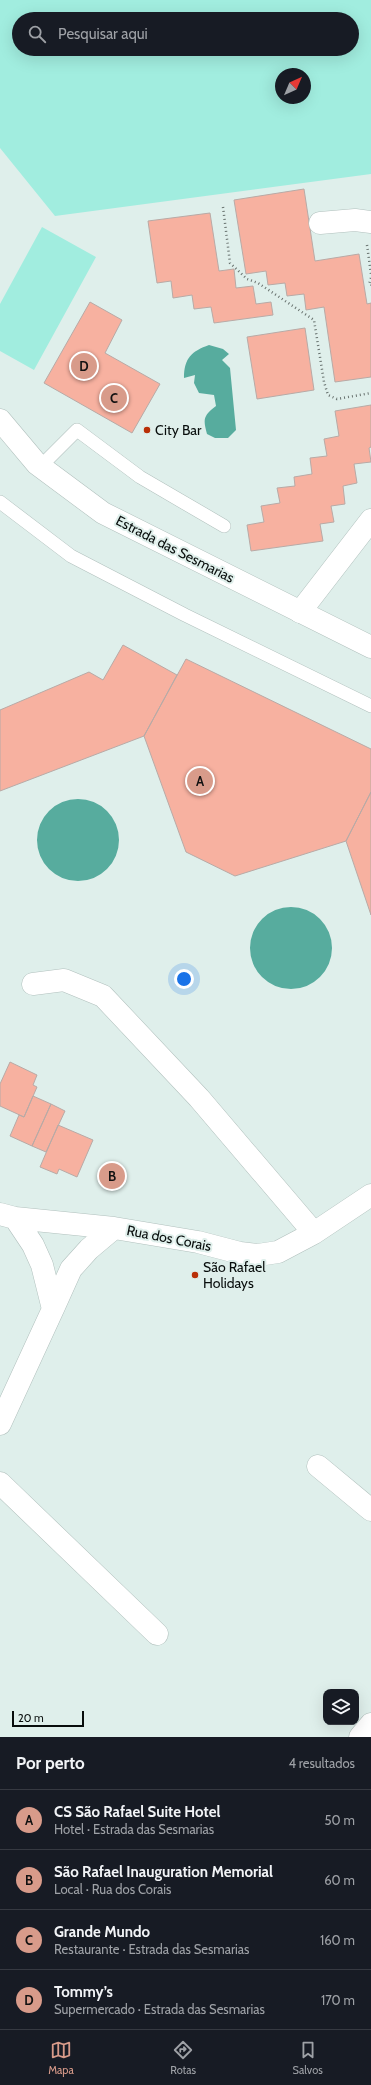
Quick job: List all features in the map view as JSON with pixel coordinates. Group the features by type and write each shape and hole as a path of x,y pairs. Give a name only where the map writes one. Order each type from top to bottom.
{"street":[{"path":"320,223 355,220 371,222"},
{"name":"Estrada das Sesmarias","path":"0,420 41,466 103,513 371,647"},
{"path":"300,612 371,520"},
{"path":"33,984 64,980 103,996 199,1098 314,1233"},
{"name":"Rua dos Corais","path":"7,1216 114,1228 198,1242 240,1253 258,1255 278,1252 314,1233 371,1195"},
{"path":"7,1216 33,1245 42,1265 53,1309"},
{"path":"0,1424 71,1270 89,1249 114,1228"},
{"path":"318,1466 371,1510"},
{"path":"0,1483 157,1634"},
{"path":"360,1737 371,1724"}],"lane":[{"path":"41,466 77,430 140,477 224,526"},
{"path":"0,502 71,556 185,615 371,706"}],"path":[{"path":"223,207 230,263 247,279 258,283 314,320 324,382 328,395 337,399 371,393"},
{"path":"371,242 367,242 371,274"},
{"path":"371,278 369,284 371,285"}],"shaded area":[{"path":"0,0 371,0 371,174 55,216 0,148"},
{"path":"42,227 96,257 34,370 0,351 0,304"},
{"path":"209,345 223,349 229,354 222,360 230,368 236,430 228,438 215,438 207,434 205,418 206,415 216,406 214,395 199,393 194,383 195,375 184,378 187,360 190,356"},
{"path":"78,799 94,802 107,811 116,824 119,840 116,856 107,869 94,878 78,881 62,878 49,869 40,856 37,840 40,824 49,811 62,802"},
{"path":"291,907 307,910 320,919 329,932 332,948 329,964 320,977 307,986 291,989 275,986 262,977 253,964 250,948 253,932 262,919 275,910"}],"building":[{"path":"304,189 315,261 359,254 367,304 371,303 371,377 335,382 324,307 306,310 304,294 287,296 285,283 268,285 266,271 246,274 234,200"},
{"path":"210,213 219,271 234,269 236,288 253,286 256,304 271,302 273,315 214,323 211,307 194,309 192,295 173,298 171,281 157,283 148,221"},
{"path":"90,302 122,320 105,353 160,384 132,433 44,383"},
{"path":"305,328 314,390 257,399 247,337"},
{"path":"371,405 371,447 369,448 371,462 354,464 357,483 343,486 345,504 331,506 334,522 320,524 323,541 251,551 247,525 264,522 261,506 280,503 277,488 295,486 294,477 312,474 310,458 327,456 324,439 339,436 335,411"},
{"path":"123,645 177,675 144,736 0,791 0,710 89,672 103,680"},
{"path":"186,659 371,749 371,792 346,841 235,876 186,852 144,736"},
{"path":"371,792 371,915 346,841"},
{"path":"10,1062 37,1075 33,1085 37,1087 24,1117 0,1106 0,1084"},
{"path":"33,1096 51,1104 32,1146 10,1136 19,1115 24,1117"},
{"path":"51,1104 65,1111 46,1152 32,1146"},
{"path":"58,1125 93,1140 77,1177 59,1169 57,1174 40,1167"}],"place":[{"name":"Tommy’s","path":"84,366"},
{"name":"Grande Mundo","path":"114,398"},
{"name":"City Bar","path":"147,430"},
{"name":"CS São Rafael Suite Hotel","path":"200,781"},
{"name":"São Rafael Inauguration Memorial","path":"112,1176"},
{"name":"São Rafael Holidays","path":"195,1275"}]}
